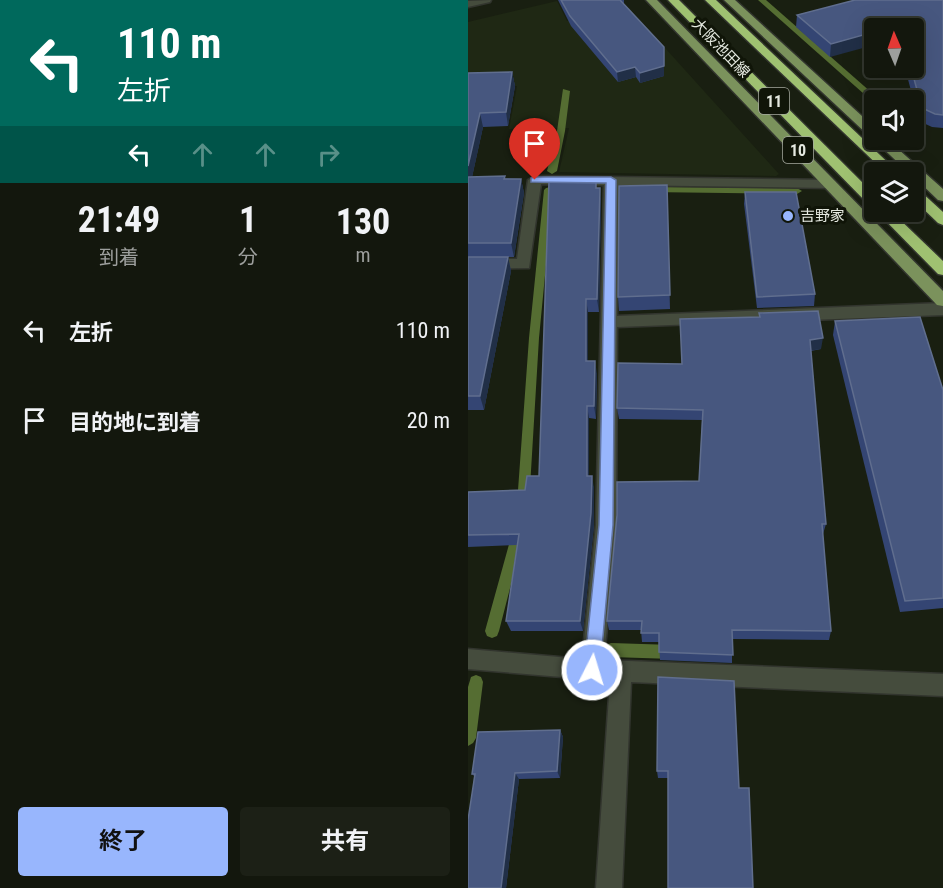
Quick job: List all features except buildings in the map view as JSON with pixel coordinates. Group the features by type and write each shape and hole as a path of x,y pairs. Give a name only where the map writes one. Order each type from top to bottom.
{"highway":[{"name":"11","path":"673,0 864,192"},
{"name":"11","path":"710,0 881,162"},
{"path":"924,202 943,220"},
{"path":"894,222 943,270"}],"main road":[{"name":"大阪池田線","path":"651,0 943,301"},
{"path":"729,0 864,124"},
{"path":"892,150 943,197"}],"street":[{"path":"468,4 486,0"},
{"path":"468,264 524,264 535,180 830,184"},
{"path":"592,670 606,525 611,180"},
{"path":"609,322 943,309"},
{"path":"468,659 592,670 763,675 943,686"},
{"path":"609,888 621,671"}],"shaded area":[{"path":"557,1 567,21 629,8 779,174 776,176 559,172 569,128 509,129 517,86 468,87 468,22"}],"waterway":[{"path":"762,0 865,90"},
{"path":"552,171 561,131 566,91"},
{"path":"523,504 534,338 549,190 561,188"},
{"path":"651,190 797,191"},
{"path":"492,631 519,530"},
{"path":"611,650 673,652"},
{"path":"468,738 476,682"}],"place":[{"name":"吉野家","path":"788,216"}],"route":[{"path":"535,180 611,180 606,525 592,670"}]}
